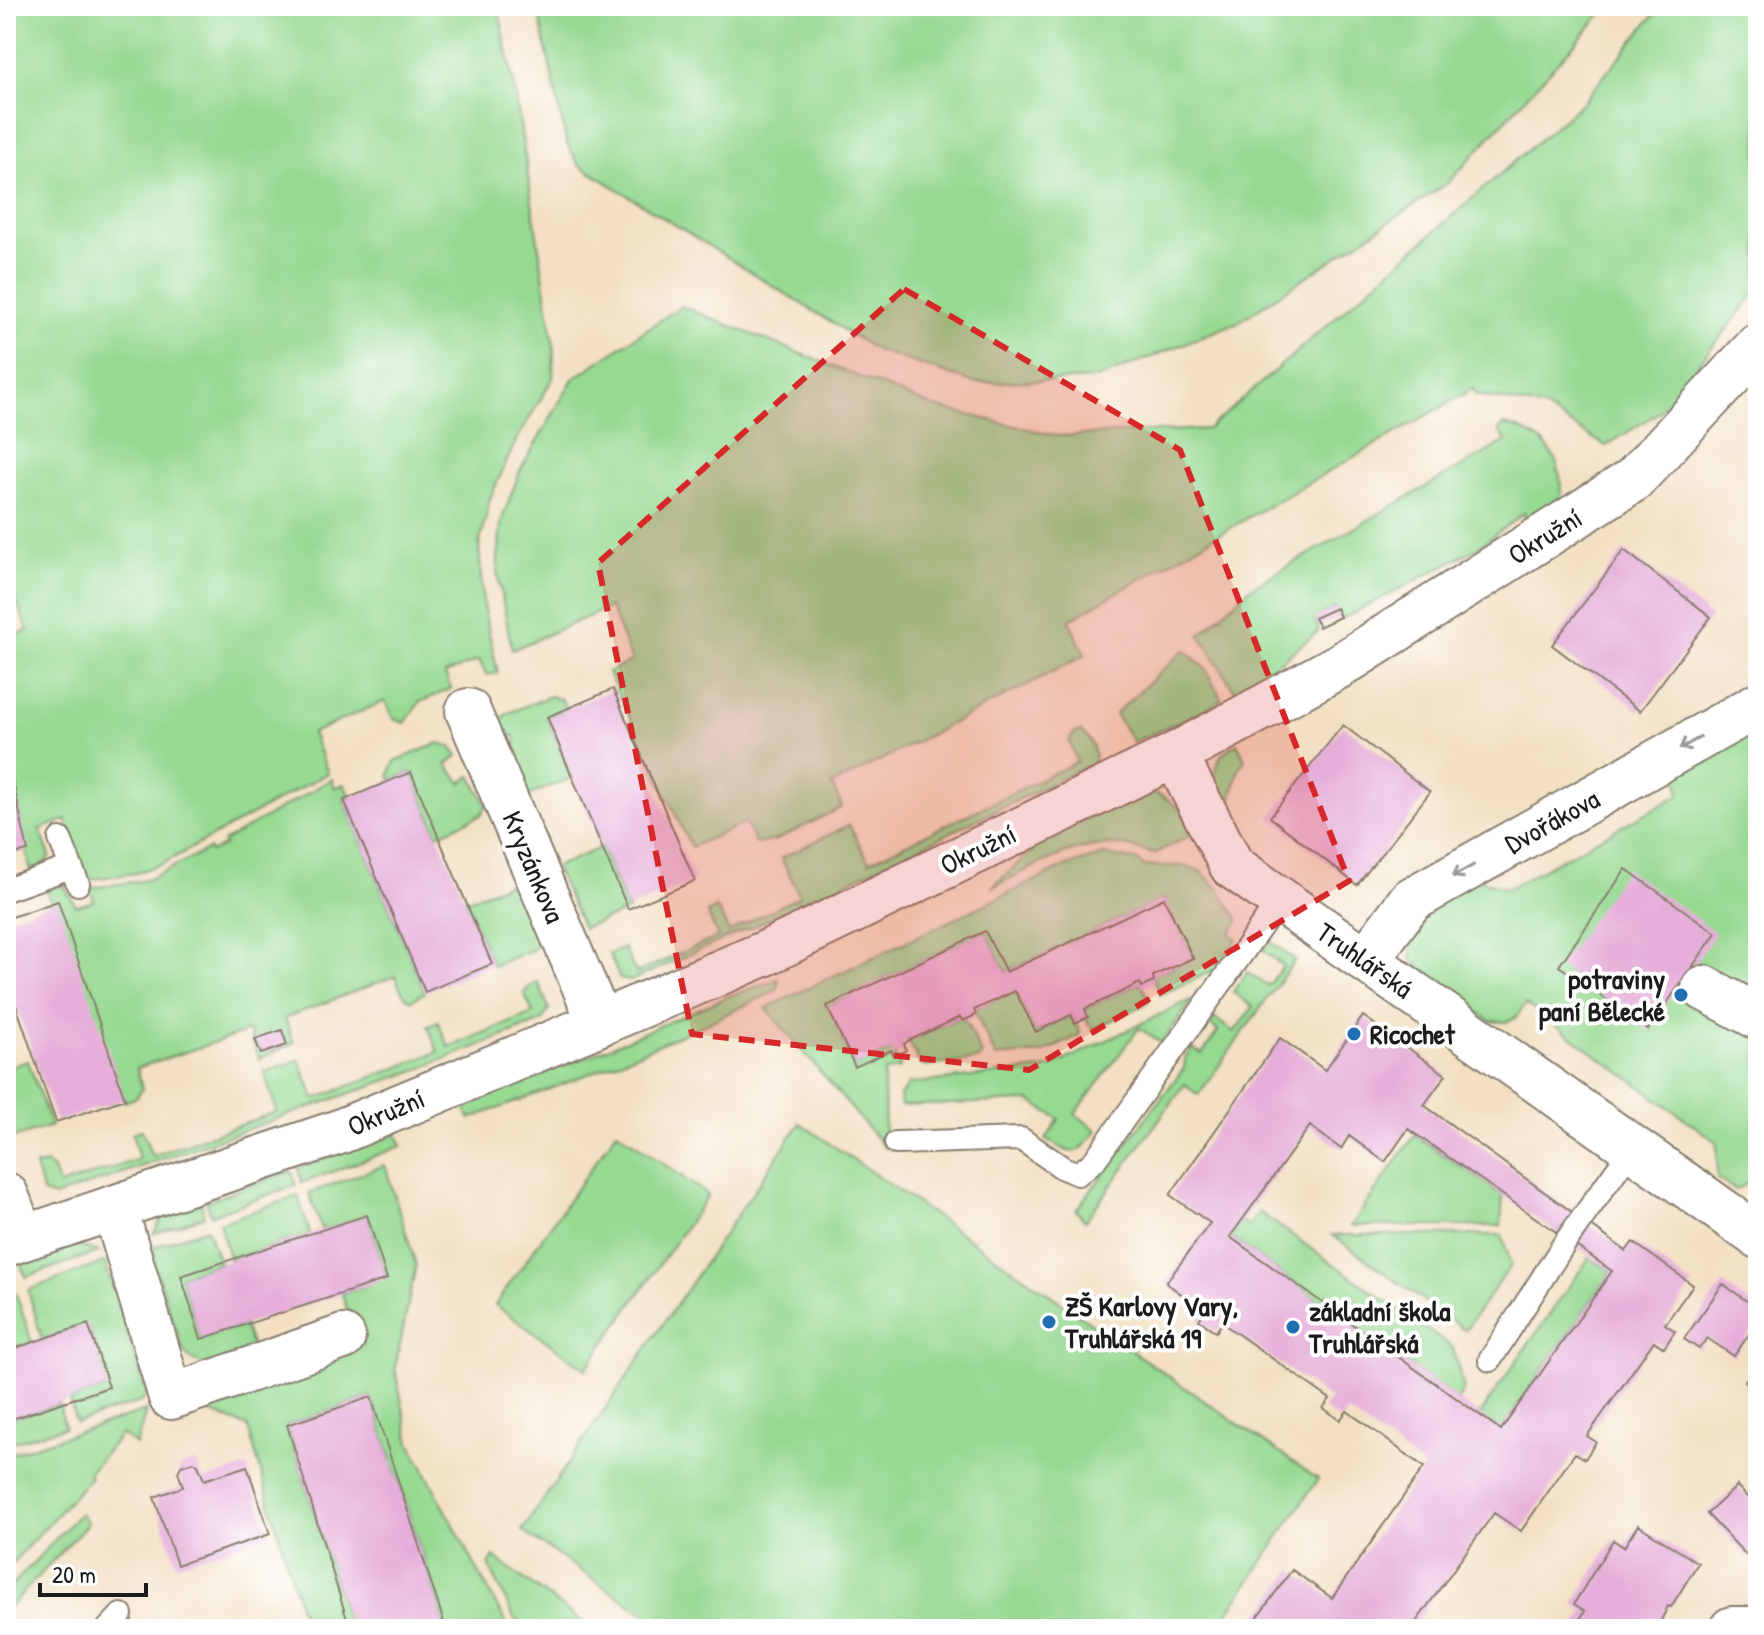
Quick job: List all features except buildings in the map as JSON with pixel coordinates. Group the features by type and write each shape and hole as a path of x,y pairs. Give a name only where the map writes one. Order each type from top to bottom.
{"street":[{"name":"Okružní","path":"15,1241 339,1132 600,1023 766,953 1175,755 1341,665 1633,480 1758,346"},
{"name":"Dvořákova","path":"1366,960 1411,900 1758,705"},
{"name":"Kryzánkova","path":"468,711 600,1023"},
{"name":"Truhlářská","path":"1175,755 1232,866 1632,1148 1757,1227"},
{"path":"1704,988 1758,1017"},
{"path":"6,1195 15,1241"},
{"path":"115,1209 171,1397 343,1337"},
{"path":"1732,1629 1752,1629"}],"lane":[{"path":"6,890 75,875 60,839"},
{"path":"896,1143 1021,1139 1063,1168 1078,1174 1094,1161 1280,900"},
{"path":"1490,1360 1566,1241 1632,1148"}],"highlighted area":[{"path":"904,289 1180,450 1349,881 1029,1070 692,1034 598,563"}],"green space":[{"path":"6,6 498,6 514,85 554,346 553,378 516,441 490,498 479,547 483,606 498,673 486,675 479,660 445,674 451,689 420,702 405,723 393,719 385,701 312,733 328,773 164,863 136,873 87,880 66,820 40,829 50,856 42,866 30,869 6,743 6,640 28,630 6,575"},
{"path":"537,6 1609,6 1449,182 1238,322 1096,379 975,383 876,350 579,165 567,144"},
{"path":"1661,6 1758,6 1758,291 1659,412 1606,446 1544,408 1477,395 1473,389 1069,620 1085,655 832,785 842,807 777,840 756,844 745,823 691,847 608,672 632,661 610,607 512,650 497,571 501,522 520,471 573,379 681,306 935,407 1058,436 1208,429 1584,101"},
{"path":"1504,425 1530,434 1548,449 1559,469 1561,497 1527,523 1524,513 1476,549 1342,619 1335,608 1315,618 1319,631 1236,693 1200,635 1250,588 1506,441 1499,430"},
{"path":"1184,650 1205,668 1222,700 1133,742 1115,714"},
{"path":"550,696 561,699 567,709 547,717 572,778 524,797 506,761 518,758 514,735 500,737 499,725 506,714"},
{"path":"1758,719 1758,1142 1751,1181 1736,1190 1717,1179 1717,1142 1526,1004 1514,1019 1490,1021 1433,980 1411,959 1411,947 1423,923 1414,916 1470,876 1507,889 1679,795 1678,771"},
{"path":"1080,731 1092,745 1094,763 804,903 631,981 620,979 609,954 624,948 636,973 718,937 707,913 717,908 729,932 800,896 781,858 849,825 869,862 1077,762 1069,741 1074,733"},
{"path":"439,743 450,746 458,756 447,764 461,783 471,776 487,805 481,815 438,835 411,772 391,780 389,775 395,761"},
{"path":"1237,743 1245,759 1238,771 1228,815 1212,781 1221,755"},
{"path":"332,779 335,788 344,784 350,797 344,800 425,992 412,1000 408,998 395,976 285,1018 294,1043 259,1059 249,1031 137,1068 142,1089 137,1097 125,1102 46,890 64,885 76,906 94,901 90,888 147,880 209,849 211,852"},
{"path":"1147,791 1176,806 1196,832 1154,854 1131,847 1106,845 1072,851 991,888 1049,836"},
{"path":"602,847 628,911 583,928 555,867"},
{"path":"1104,855 1136,860 1144,866 1187,866 1201,872 1218,888 1239,920 1230,934 1237,939 1215,970 1160,995 1153,976 1193,958 1164,898 1006,972 985,931 828,1006 855,1067 891,1050 899,1061 900,1068 884,1072 885,1148 766,1008 1064,867"},
{"path":"509,883 521,886 542,939 534,949 493,966 465,901"},
{"path":"1270,941 1295,960 1198,1095 1185,1084 1085,1221 1076,1210 1184,1068 1185,1058 1192,1048 1202,1054 1218,1031 1210,1024 1214,1018 1234,1032 1253,1007 1233,992 1247,972 1268,986 1283,966 1263,950"},
{"path":"779,979 777,990 701,1026 586,1075 469,1119 465,1105 729,996"},
{"path":"538,982 549,1009 542,1021 419,1069 54,1197 43,1193 35,1166 46,1164 53,1169 59,1186 139,1159 132,1133 142,1130 152,1156 277,1112 264,1072 299,1060 315,1099 438,1052 428,1026 438,1022 449,1047 533,1013 524,993"},
{"path":"1140,983 1149,998 1148,1003 1094,1029 1088,1024 1085,1009"},
{"path":"1015,991 1036,1032 1071,1015 1080,1032 1078,1036 1043,1053 996,1057 974,1010"},
{"path":"1190,1000 1161,1043 1139,1028 1075,1114 1097,1130 1085,1145 1075,1151 1063,1149 1046,1139 1059,1119 1030,1101 901,1106 900,1096 909,1084 1049,1068"},
{"path":"960,1017 965,1020 982,1055 980,1059 921,1065 908,1041"},
{"path":"28,1061 51,1126 7,1140 6,1068"},
{"path":"800,1123 1318,1479 1217,1629 667,1629 522,1531"},
{"path":"617,1131 708,1195 586,1369 495,1305"},
{"path":"396,1132 402,1146 302,1183 298,1168"},
{"path":"1415,1135 1503,1195 1501,1226 1351,1226"},
{"path":"385,1165 416,1265 395,1368 410,1443 509,1629 446,1629 371,1397 287,1425 350,1629 306,1629 248,1427 189,1404 358,1344 342,1294 387,1278 367,1216 322,1230 309,1193"},
{"path":"292,1171 296,1185 211,1215 206,1201"},
{"path":"298,1196 310,1234 230,1260 219,1223"},
{"path":"201,1202 204,1216 153,1234 164,1215"},
{"path":"1259,1212 1453,1348 1464,1389 1458,1400 1230,1237 1241,1221 1248,1226"},
{"path":"207,1228 219,1263 181,1276 201,1338 244,1325 255,1356 207,1365 191,1359 184,1352 155,1267 154,1247"},
{"path":"1332,1235 1502,1235 1511,1265 1465,1330"},
{"path":"77,1245 98,1252 26,1277 20,1263"},
{"path":"1589,1258 1612,1271 1501,1430 1479,1415"},
{"path":"105,1262 147,1395 143,1401 76,1423 70,1400 109,1387 88,1325 42,1339 28,1290"},
{"path":"16,1293 32,1343 6,1351 6,1297"},
{"path":"59,1404 65,1427 6,1444 6,1421"},
{"path":"146,1411 136,1445 121,1434 88,1474 91,1477 6,1570 6,1455"},
{"path":"80,1513 88,1523 6,1611 6,1592"},
{"path":"494,1557 592,1629 526,1629 514,1618 489,1565"}],"place":[{"name":"potraviny paní Bělecké","path":"1681,995"},
{"name":"Ricochet","path":"1354,1034"},
{"name":"ZŠ Karlovy Vary, Truhlářská 19","path":"1049,1322"},
{"name":"základní škola Truhlářská","path":"1293,1327"}]}
